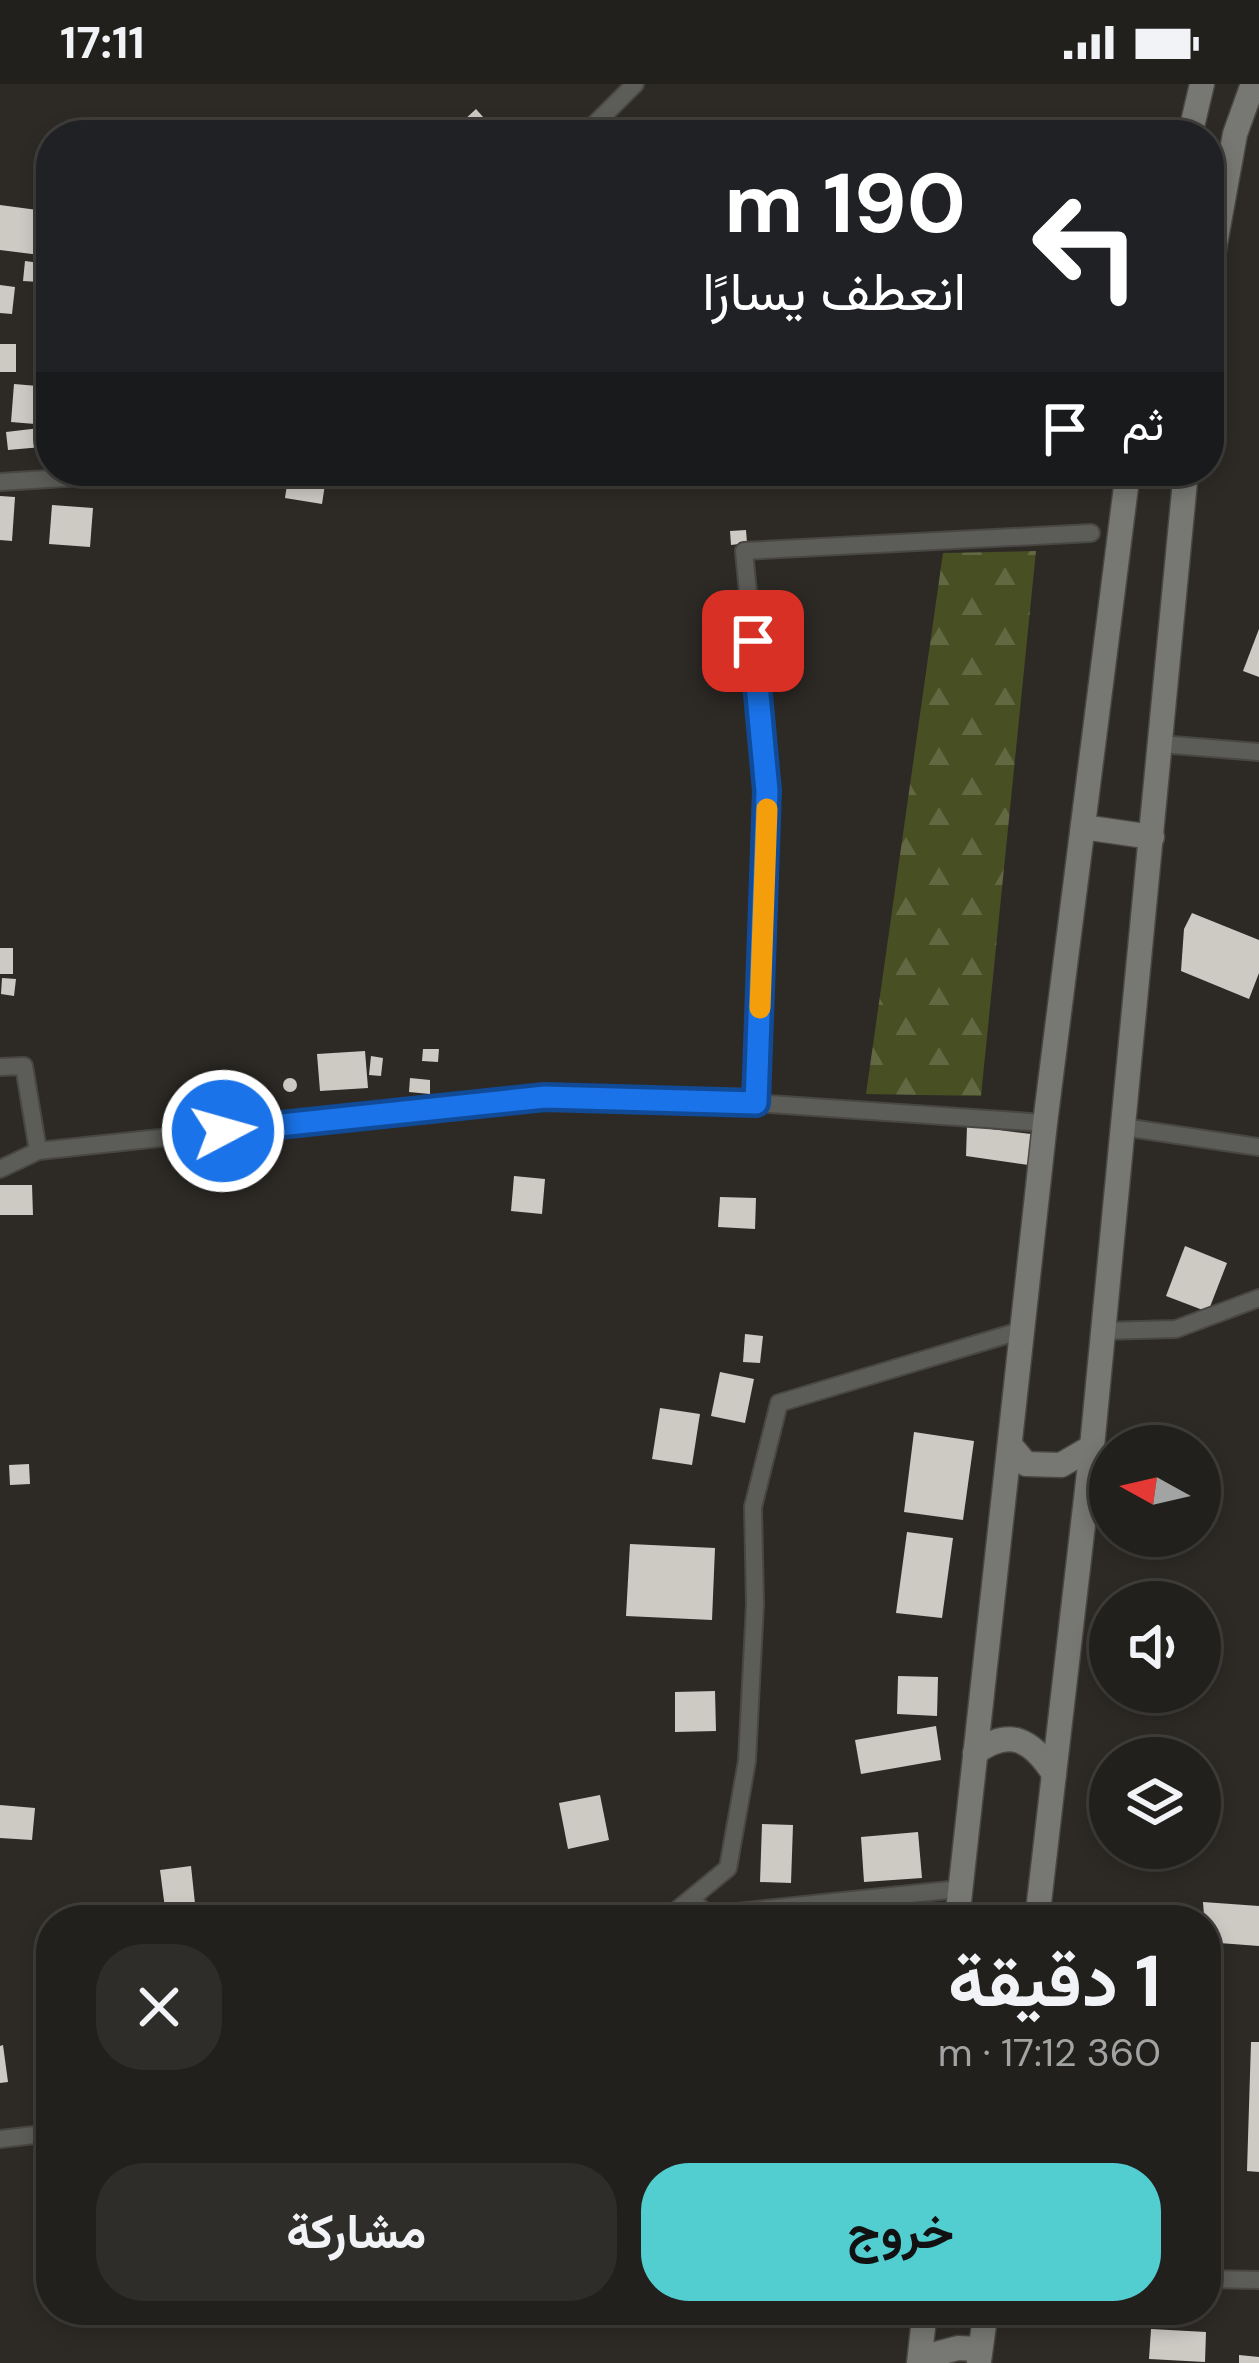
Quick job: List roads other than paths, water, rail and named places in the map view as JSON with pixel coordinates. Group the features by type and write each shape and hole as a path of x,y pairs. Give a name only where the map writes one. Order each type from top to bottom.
{"main road":[{"path":"1194,120 1202,84"},
{"path":"1224,195 1235,134 1252,84"},
{"path":"958,1905 1045,1123 1126,486"},
{"path":"1094,1425 1185,486"},
{"path":"1083,827 1152,837"},
{"path":"1010,1445 1026,1464 1061,1465 1089,1449"},
{"path":"1039,1905 1089,1473"},
{"path":"975,1753 1008,1737 1037,1749 1054,1774"},
{"path":"924,2325 920,2360 958,2348 980,2356 984,2325"}],"street":[{"path":"599,120 635,84"},
{"path":"0,482 36,480"},
{"path":"756,1103 767,791 744,551 1091,533"},
{"path":"1160,744 1259,752"},
{"path":"0,1067 24,1066 38,1151"},
{"path":"0,1169 38,1151 545,1097 756,1103 1045,1123"},
{"path":"1123,1126 1259,1147"},
{"path":"1103,1331 1176,1329 1259,1298"},
{"path":"684,1905 728,1868 743,1783 755,1604 753,1507 779,1403 1023,1330"},
{"path":"805,1905 959,1889"},
{"path":"691,1899 697,1905"},
{"path":"0,2139 36,2134"},
{"path":"1221,2279 1259,2280"}]}
